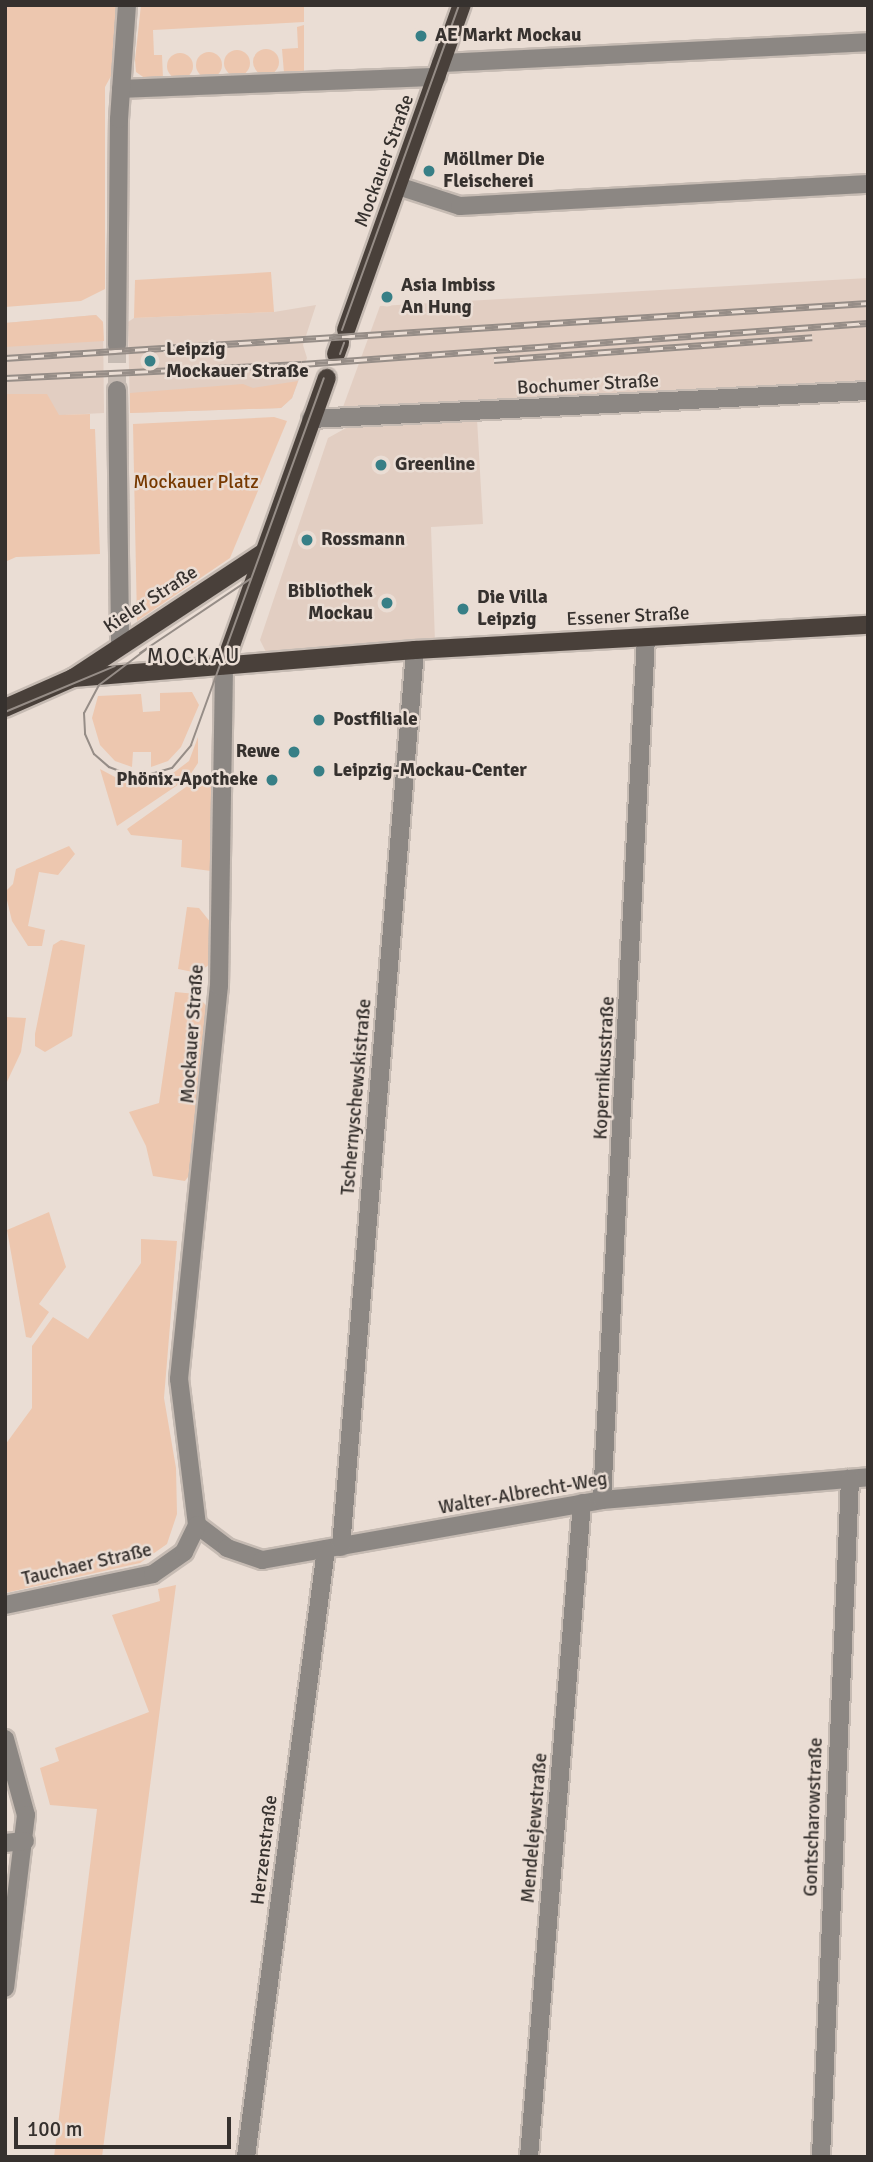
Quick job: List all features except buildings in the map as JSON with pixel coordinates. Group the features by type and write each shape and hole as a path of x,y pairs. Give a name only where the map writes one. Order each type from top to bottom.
{"main road":[{"name":"Mockauer Straße","path":"341,343 463,5"},
{"name":"Mockauer Straße","path":"224,665 260,556 327,378"},
{"name":"Kieler Straße","path":"5,708 73,678 120,644 260,556"},
{"name":"Essener Straße","path":"224,665 415,650 868,625"},
{"name":"Kieler Straße","path":"73,678 224,665"}],"street":[{"path":"117,345 121,89 127,5"},
{"path":"121,89 868,42"},
{"path":"398,186 460,206 868,184"},
{"path":"117,390 120,644"},
{"name":"Bochumer Straße","path":"311,419 868,391"},
{"name":"Kopernikusstraße","path":"602,1500 646,637"},
{"name":"Tschernyschewskistraße","path":"333,1548 415,650"},
{"name":"Mockauer Straße","path":"197,1525 179,1379 219,986 224,665"},
{"name":"Walter-Albrecht-Weg","path":"197,1525 227,1549 262,1560 602,1500 859,1478"},
{"name":"Gontscharowstraße","path":"821,2157 859,1478"},
{"name":"Mendelejewstraße","path":"529,2157 582,1503"},
{"name":"Tauchaer Straße","path":"5,1605 153,1574 184,1552 197,1525"},
{"name":"Herzenstraße","path":"246,2157 333,1548"},
{"path":"5,1739 26,1815 25,1841 5,1987"},
{"path":"5,1843 25,1841"}],"shaded area":[{"path":"868,278 868,383 349,411 343,407 380,306"},
{"path":"316,305 303,345 307,358 292,398 281,408 130,413 128,322 134,318 274,312"},
{"path":"96,315 103,322 104,413 5,418 5,323"},
{"path":"477,419 483,524 431,527 435,642 266,652 260,640 328,438 346,428"}],"green space":[{"path":"5,5 120,5 111,76 105,87 105,289 81,301 5,307"},
{"path":"141,5 304,5 304,22 153,30 154,55 162,55 163,78 146,79 136,72 135,60"},
{"path":"304,25 304,72 284,73 282,49 298,48 297,27"},
{"path":"266,49 276,52 279,62 276,72 266,75 256,72 253,62 256,52"},
{"path":"237,50 247,53 250,63 247,73 237,76 227,73 224,63 227,53"},
{"path":"209,52 219,55 222,65 219,75 209,78 199,75 196,65 199,55"},
{"path":"180,53 189,57 193,66 189,75 180,79 171,75 167,66 171,57"},
{"path":"271,272 274,312 134,318 135,280"},
{"path":"96,315 103,322 104,341 5,347 5,323"},
{"path":"298,381 292,398 281,408 130,413 130,393 243,384 253,388"},
{"path":"5,394 47,394 59,415 90,414 90,429 95,429 100,554 16,557 5,562"},
{"name":"Mockauer Platz","path":"274,417 287,421 230,558 137,621 133,424"},
{"path":"192,692 199,705 181,747 168,761 151,767 151,752 133,752 132,767 115,761 100,745 92,718 98,696 141,694 143,712 160,711 160,693"},
{"path":"198,737 198,763 188,778 117,826 100,769 128,784 164,780 189,761"},
{"path":"193,782 212,782 211,871 181,867 182,840 131,835 127,829"},
{"path":"69,846 75,854 58,875 39,872 28,926 45,930 42,946 28,946 12,921 5,892 13,884 16,869"},
{"path":"187,907 199,908 211,923 210,964 198,973 178,969"},
{"path":"61,940 85,945 72,1036 45,1052 35,1046 35,1034 53,945"},
{"path":"175,992 196,994 210,1010 196,1166 185,1181 153,1176 146,1146 129,1112 159,1103"},
{"path":"5,1017 26,1018 21,1052 5,1086"},
{"path":"49,1212 66,1267 39,1304 49,1312 31,1338 26,1337 7,1230"},
{"path":"141,1239 177,1241 164,1398 176,1468 177,1514 167,1544 140,1563 5,1593 5,1445 32,1408 32,1346 53,1317 88,1339 141,1263"},
{"path":"176,1585 102,2157 54,2157 97,1809 50,1805 40,1768 59,1761 55,1748 149,1712 112,1615 160,1601 158,1589"}],"tunnel":[{"path":"117,345 117,390"}],"tram line":[{"path":"342,330 459,5"},
{"path":"340,354 344,343"},
{"path":"148,648 99,685 84,713 85,734 94,754 109,767 137,778 172,768 191,745 324,378"},
{"path":"140,653 250,579"},
{"path":"5,712 115,666"}],"railway":[{"path":"5,358 868,303"},
{"path":"5,378 302,364 868,323"},
{"path":"494,360 812,337"}],"place":[{"name":"AE Markt Mockau","path":"421,36"},
{"name":"Möllmer Die Fleischerei","path":"429,171"},
{"name":"Asia Imbiss An Hung","path":"387,297"},
{"name":"Leipzig Mockauer Straße","path":"150,361"},
{"name":"Greenline","path":"381,465"},
{"name":"Rossmann","path":"307,540"},
{"name":"Bibliothek Mockau","path":"387,603"},
{"name":"Die Villa Leipzig","path":"463,609"},
{"name":"Postfiliale","path":"319,720"},
{"name":"Rewe","path":"294,752"},
{"name":"Leipzig-Mockau-Center","path":"319,771"},
{"name":"Phönix-Apotheke","path":"272,780"}],"district":[{"name":"MOCKAU","path":"194,656"}]}
